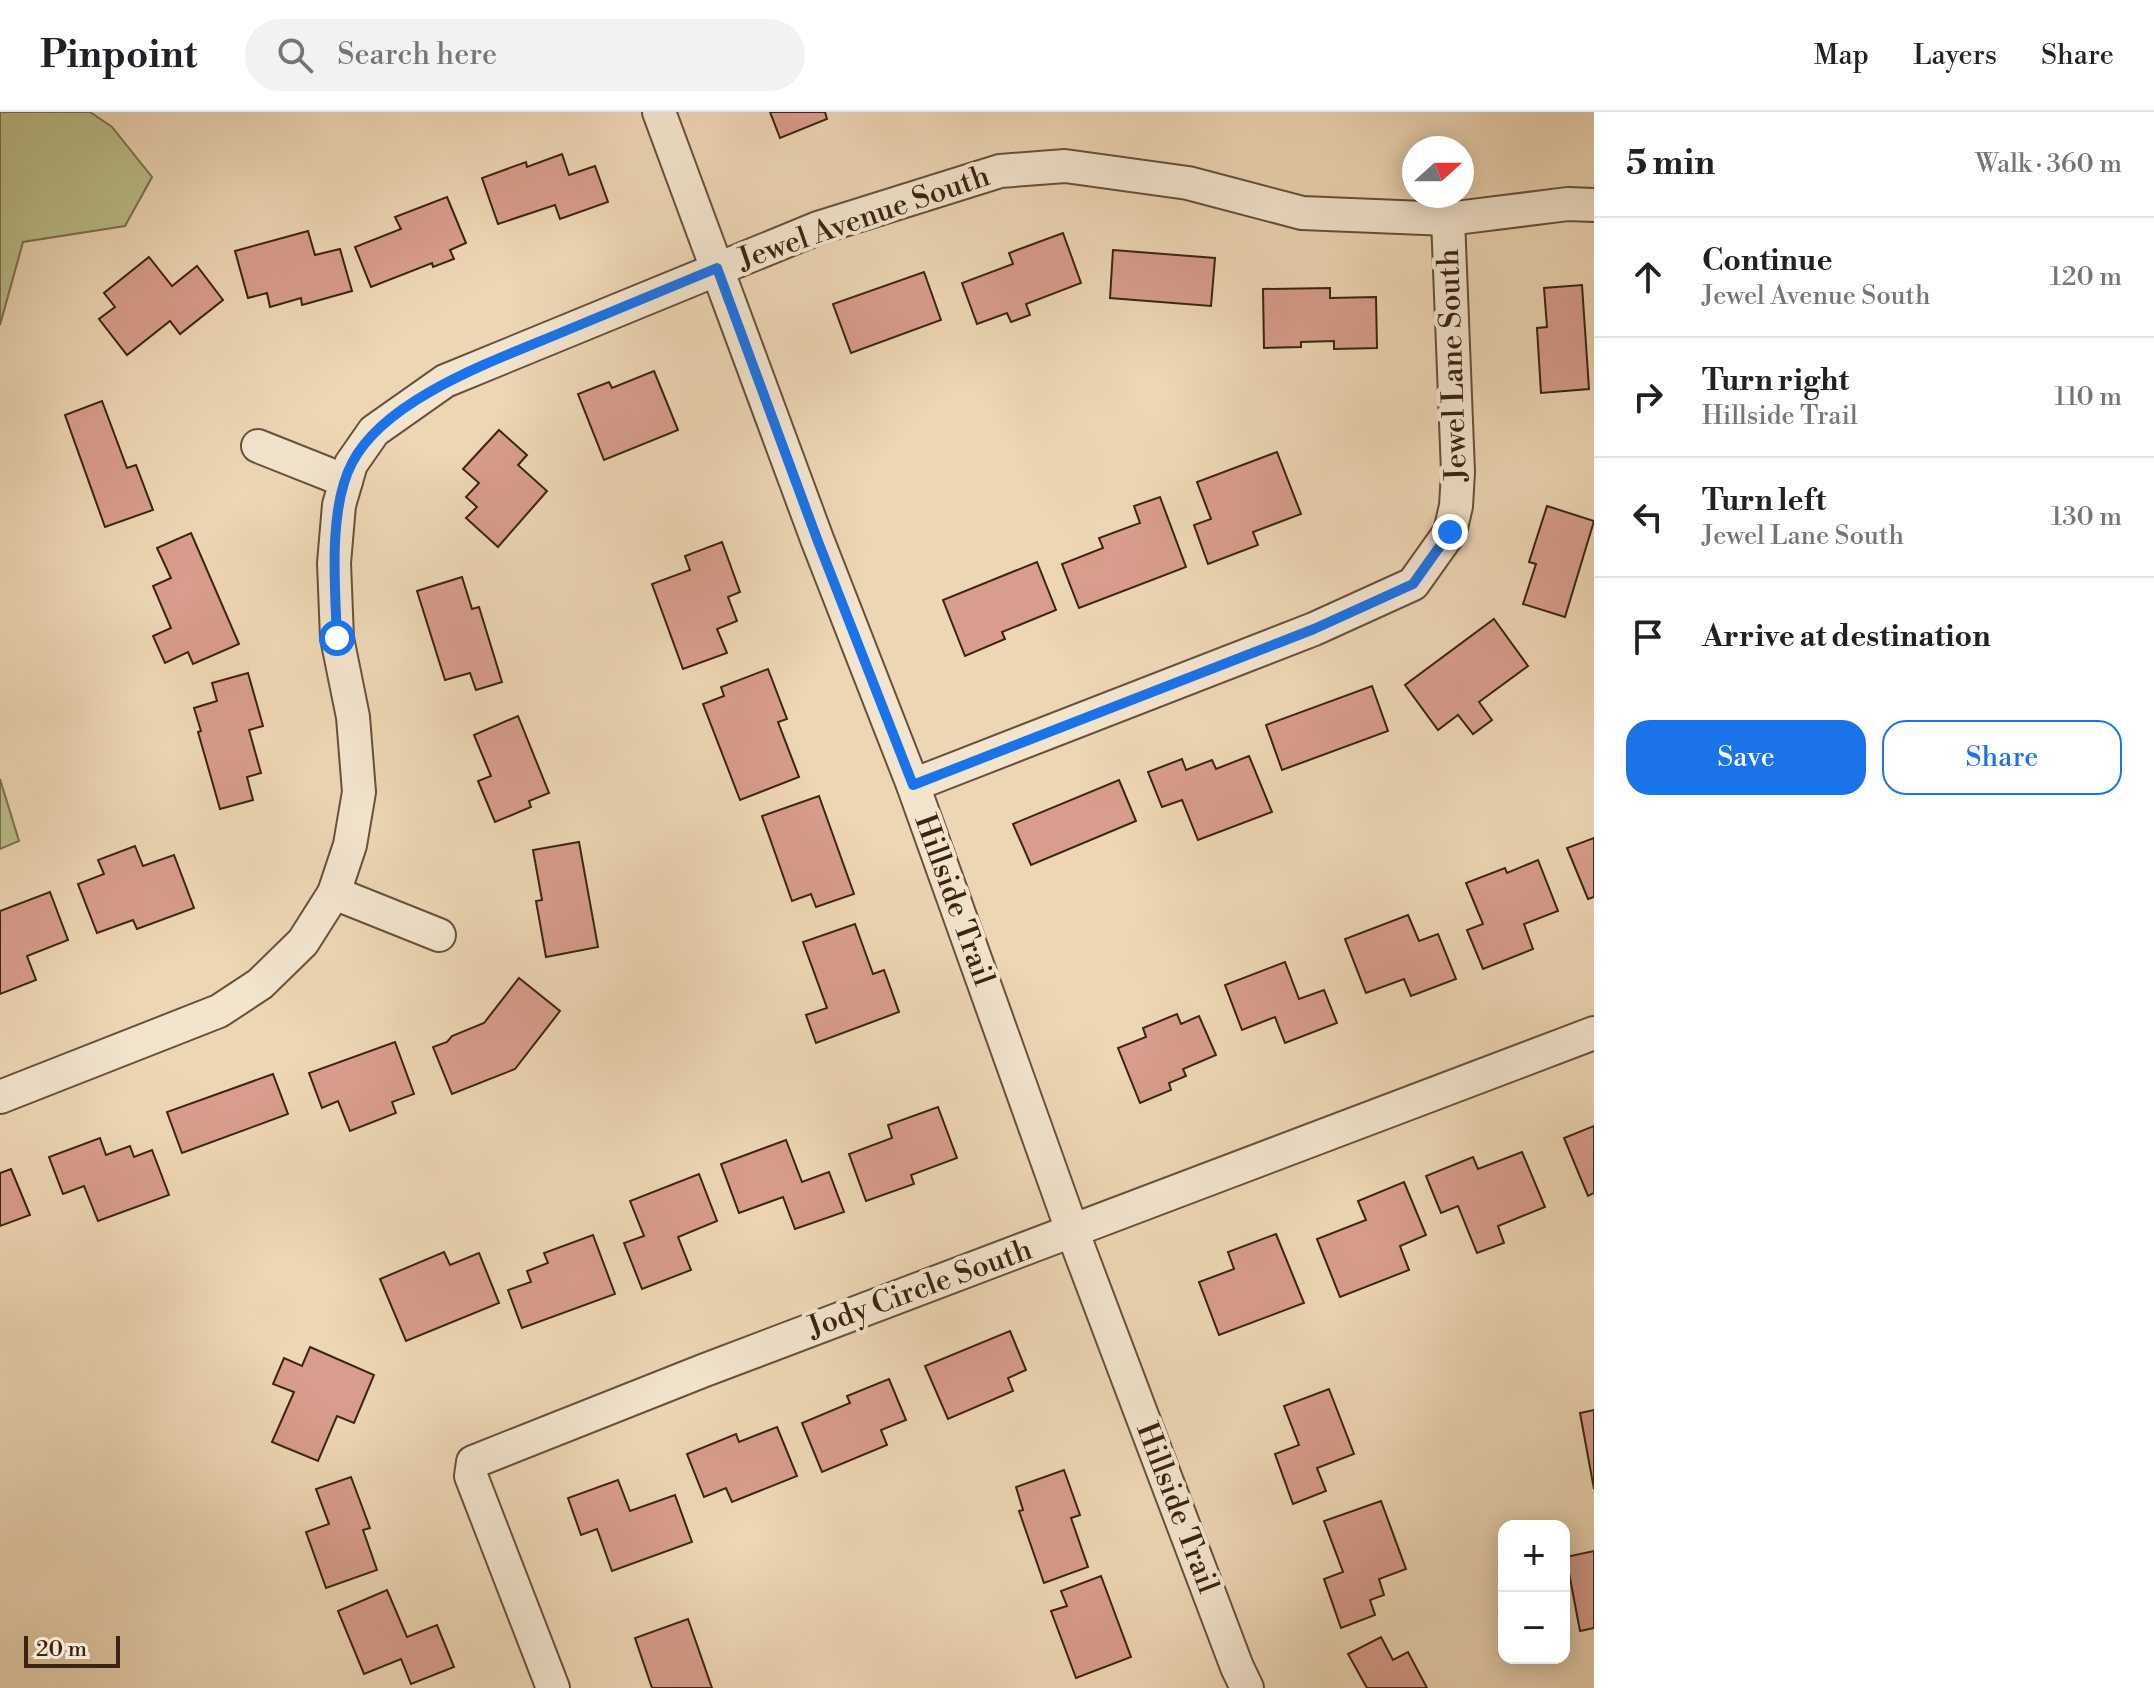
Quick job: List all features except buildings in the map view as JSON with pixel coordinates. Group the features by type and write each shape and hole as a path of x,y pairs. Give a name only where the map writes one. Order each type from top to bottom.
{"street":[{"name":"Hillside Trail","path":"659,112 817,539 913,785 1073,1233 1247,1688"},
{"name":"Jewel Avenue South","path":"0,1097 219,1011 260,984 303,942 334,893 350,845 359,792 353,717 336,623 334,563 339,505 351,464 374,431 445,381 818,228 1000,171 1065,166 1188,183 1302,213 1448,219 1568,204 1594,205"},
{"name":"Jewel Lane South","path":"913,785 1314,629 1413,584 1450,532 1456,506 1458,472 1448,219"},
{"path":"258,446 346,481"},
{"path":"334,893 439,935"},
{"name":"Jody Circle South","path":"553,1688 471,1476 473,1462 705,1370 1594,1033"}],"green space":[{"path":"0,112 90,112 112,127 152,177 125,226 23,242 0,325"},
{"path":"0,779 19,841 0,849"}],"route":[{"path":"337,638 334,563 339,505 351,464 374,431 445,381 717,268 817,539 913,785 1314,629 1413,584 1450,532"}]}
